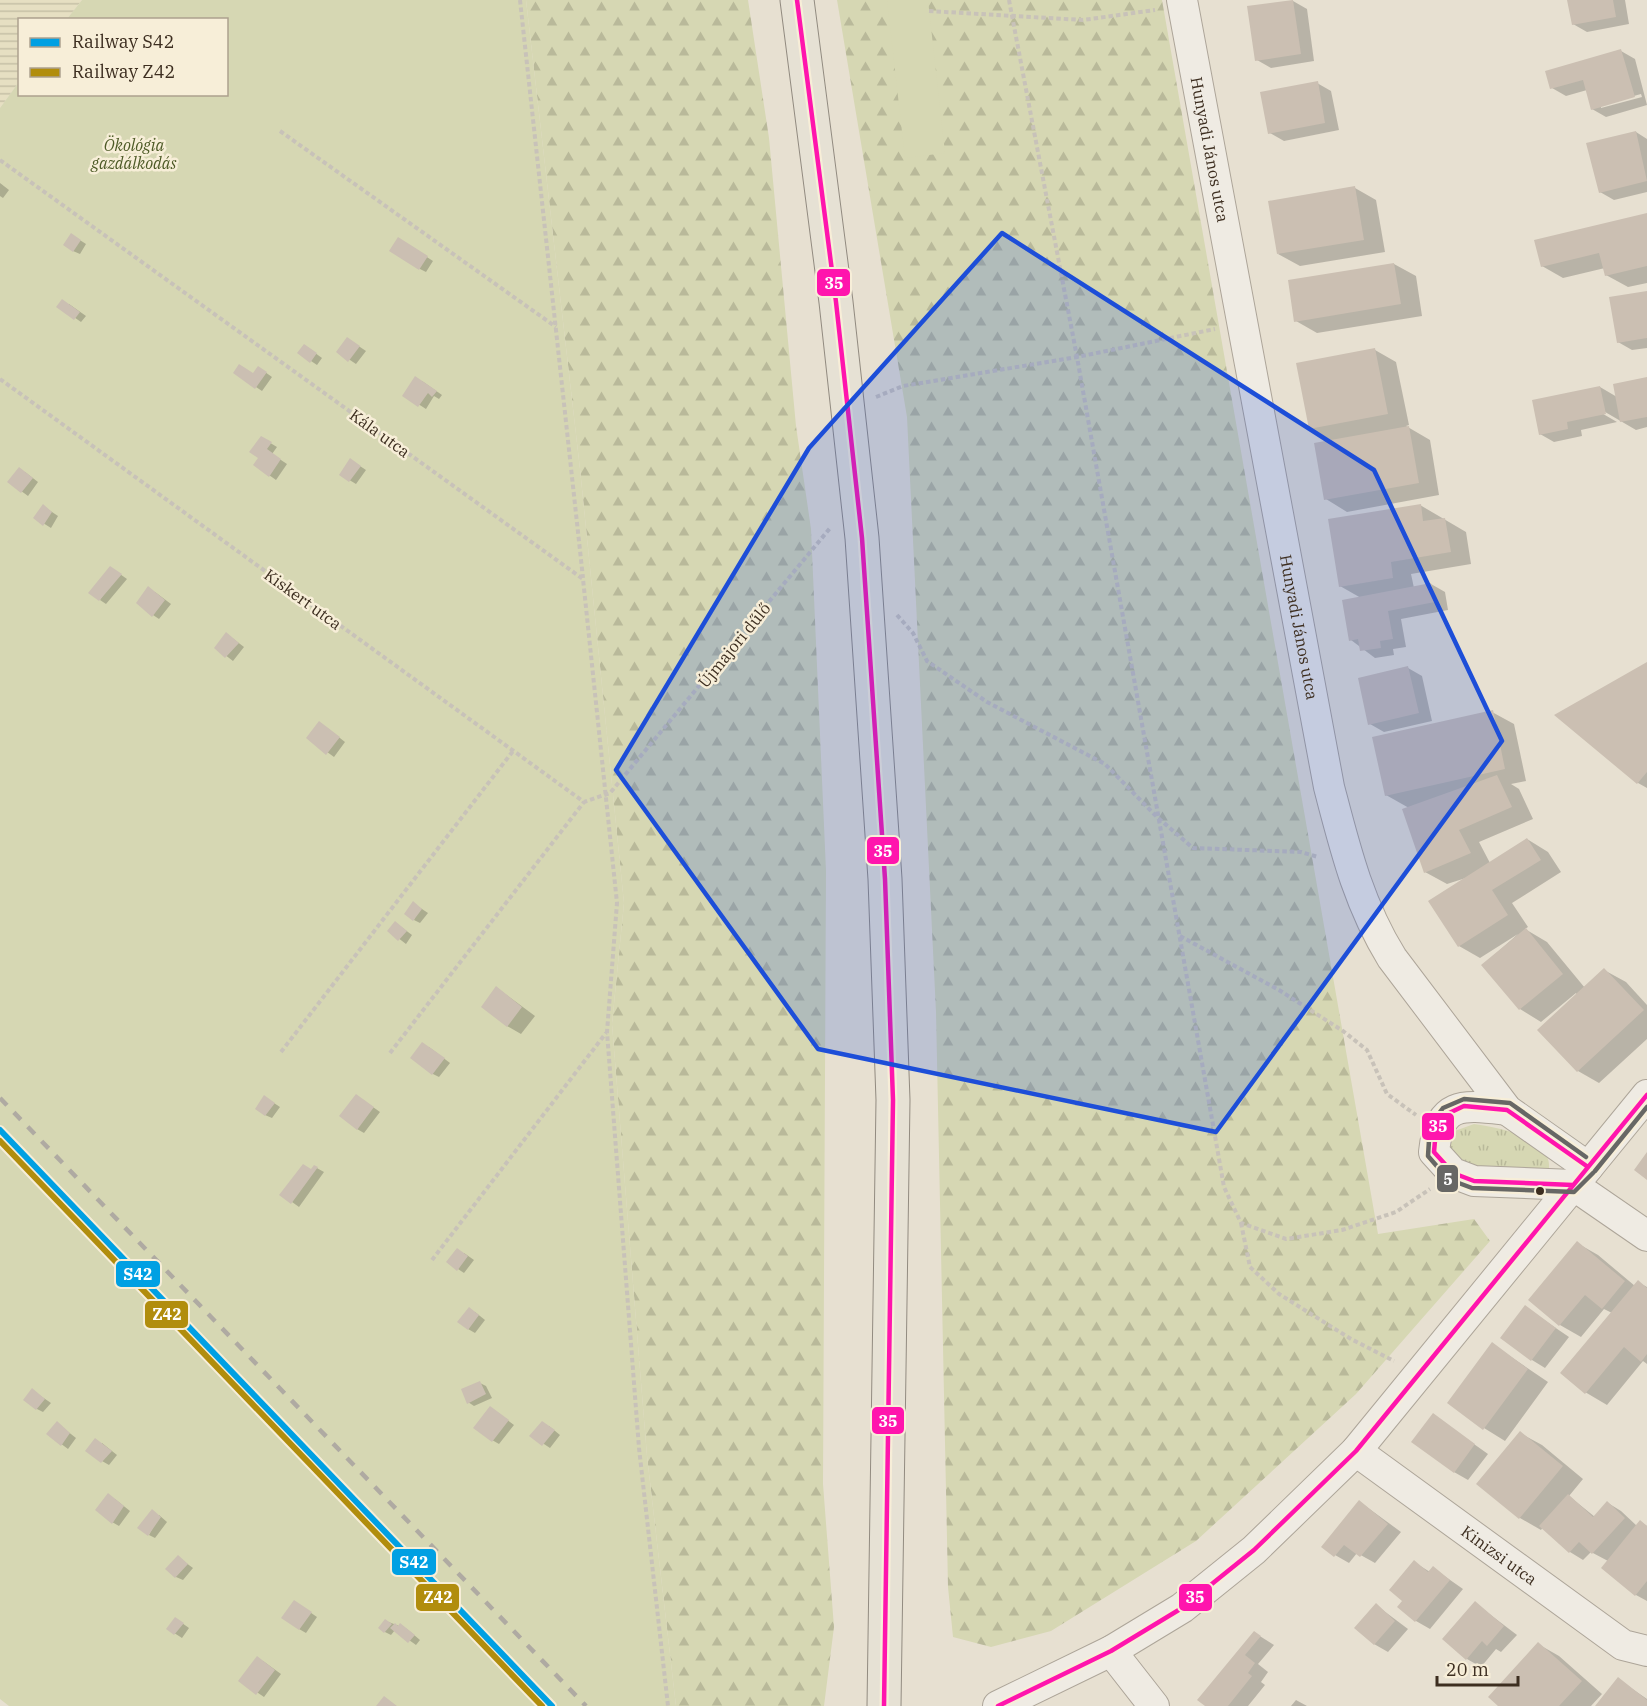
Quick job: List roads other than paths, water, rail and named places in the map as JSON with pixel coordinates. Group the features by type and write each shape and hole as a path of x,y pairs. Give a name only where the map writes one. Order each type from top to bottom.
{"main road":[{"path":"797,0 857,495 885,879 893,1100 884,1706"}],"street":[{"name":"Hunyadi János utca","path":"1182,2 1329,787 1350,867 1377,933 1392,958 1507,1110 1647,1236"},
{"path":"998,1706 1111,1651 1182,1608 1254,1550 1356,1451 1647,1095"},
{"path":"1507,1110 1464,1106 1447,1114 1436,1129 1434,1152 1453,1173 1474,1181 1580,1176"},
{"name":"Kinizsi utca","path":"1356,1451 1623,1645 1647,1652"},
{"path":"1111,1651 1154,1706"}],"railway":[{"path":"0,1098 586,1706"}],"rail line":[{"name":"S42","path":"0,1130 552,1706"},
{"name":"Z42","path":"0,1141 542,1706"}],"park label":[{"name":"Ökológia gazdálkodás","path":"134,154"}]}
